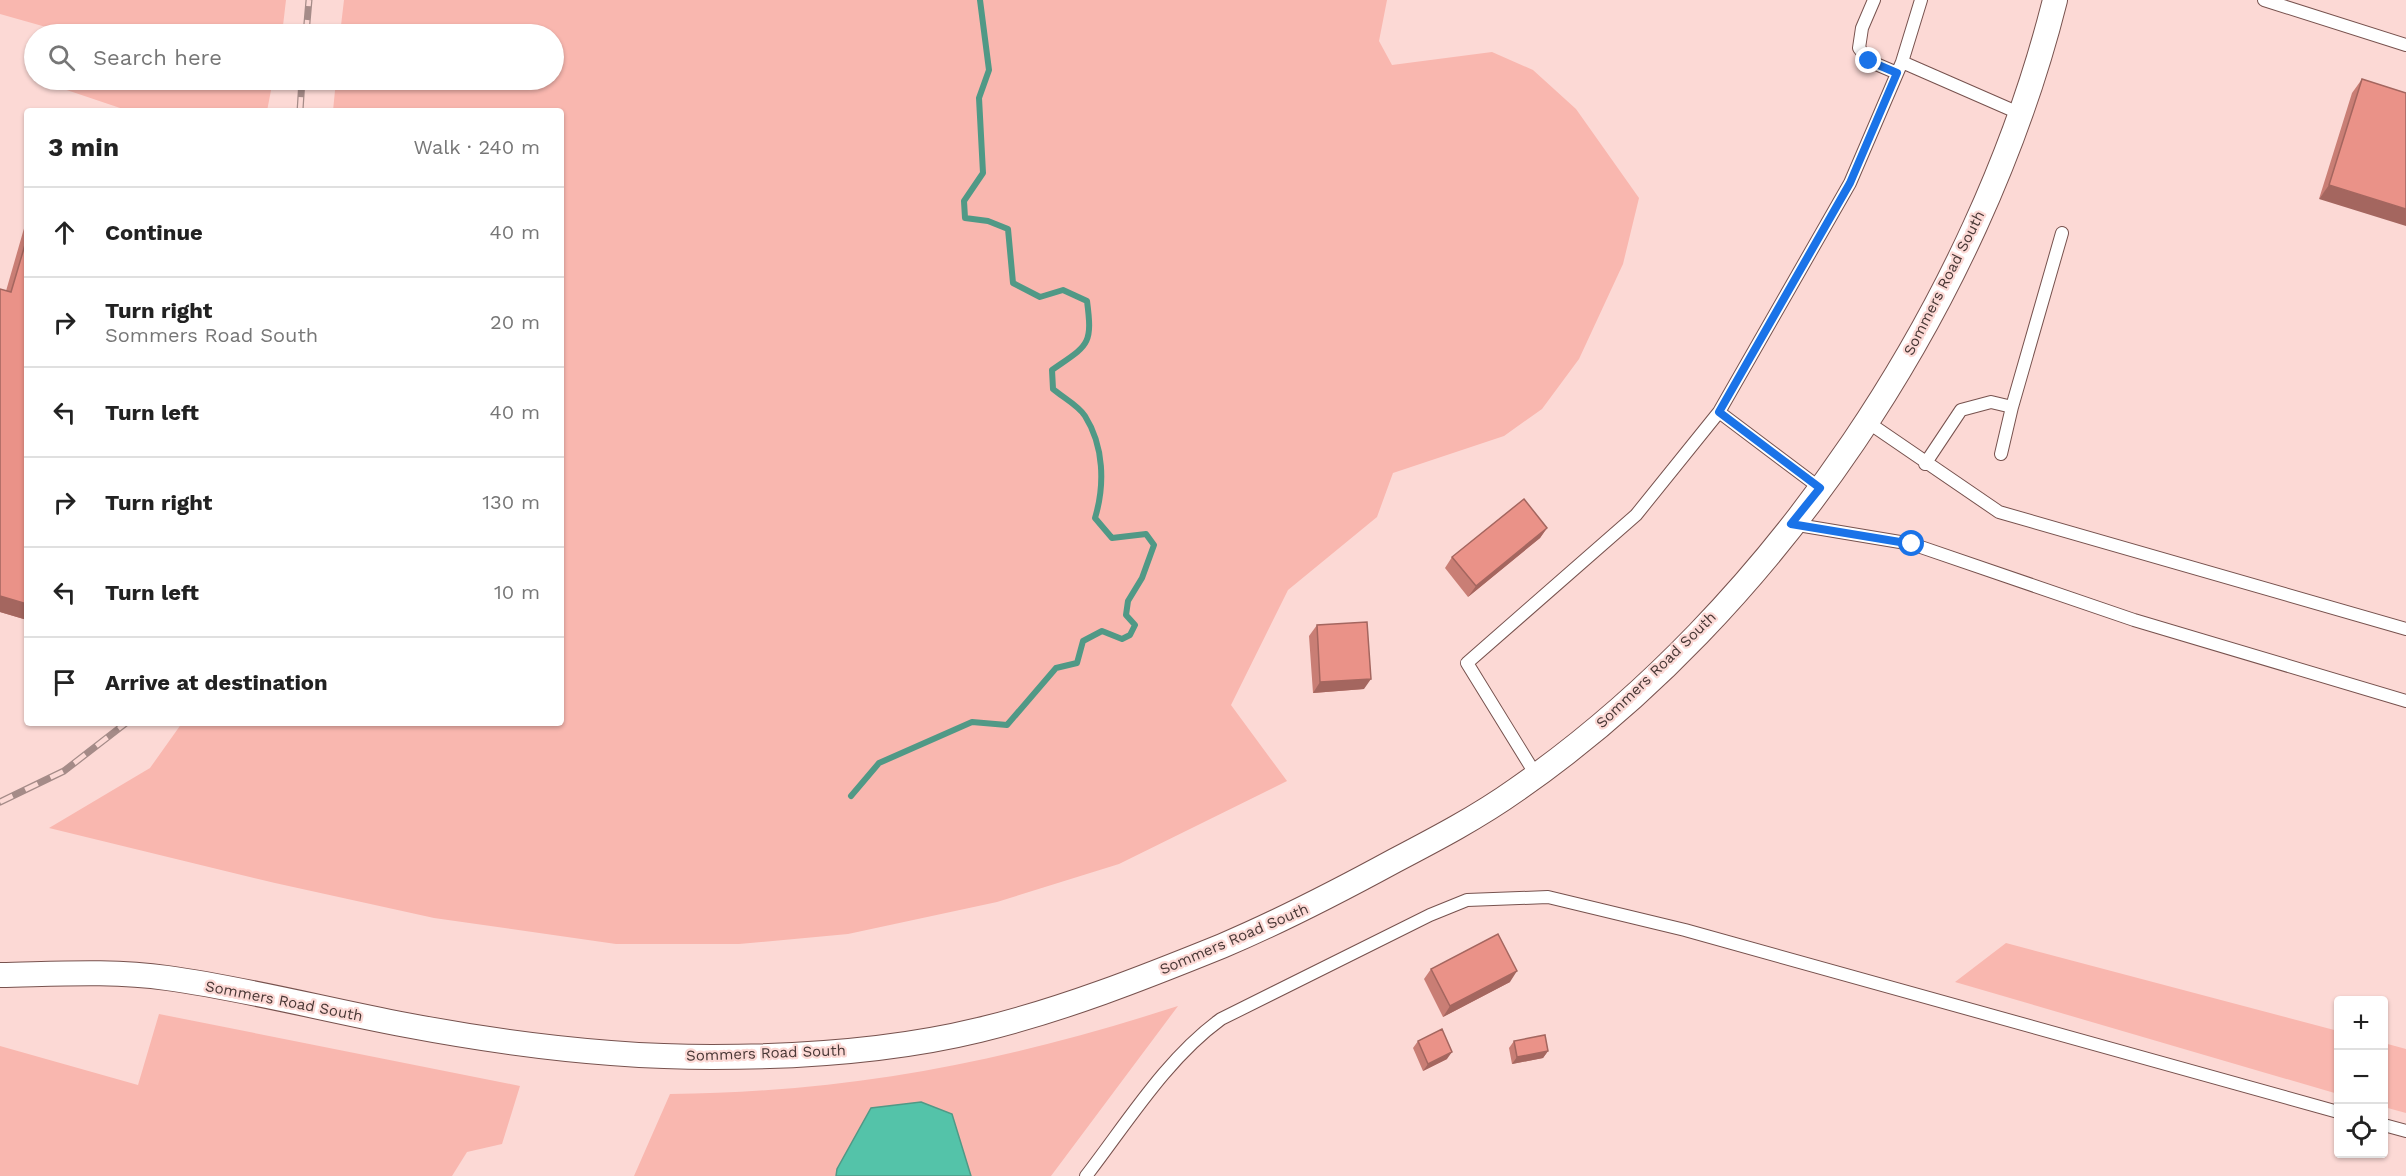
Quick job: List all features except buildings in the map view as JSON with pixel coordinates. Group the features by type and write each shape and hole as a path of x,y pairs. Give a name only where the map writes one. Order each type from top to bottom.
{"street":[{"name":"Sommers Road South","path":"0,975 120,973 168,978 414,1027 611,1055 721,1057 822,1053 914,1042 980,1030 1157,972 1289,918 1486,810 1536,775 1589,735 1675,656 1736,592 1820,488 1910,352 1979,218 2040,62 2055,0"}],"lane":[{"path":"1874,0 1862,28 1859,48 1869,61 1900,67 2021,114"},
{"path":"1536,775 1467,663 1636,515 1719,412 1850,183 1900,67 1921,0"},
{"path":"2264,0 2406,45"},
{"path":"2001,454 2012,407 2062,233"},
{"path":"1925,464 1961,410 1990,402 2012,407"},
{"path":"1719,412 1820,488"},
{"path":"1866,421 1925,464 1999,512 2406,629"},
{"path":"1791,524 1912,544 2134,620 2406,700"},
{"path":"1086,1176 1178,1058 1204,1031 1221,1018 1430,915 1467,900 1503,897 1548,897 1685,930 2334,1111"},
{"path":"2388,1126 2406,1131"}],"shaded area":[{"path":"0,0 286,0 283,24 35,24 0,14"},
{"path":"344,0 1387,0 1379,41 1392,65 1492,52 1533,70 1576,109 1639,198 1623,264 1579,359 1542,409 1504,436 1393,473 1377,517 1288,590 1231,705 1287,781 1119,864 997,902 848,934 739,944 616,944 434,918 275,883 49,828 150,768 180,726 564,726 564,108 333,108 335,90 564,90 564,24 341,24"},
{"path":"67,90 271,90 268,108 120,108"},
{"path":"2006,943 2334,1030 2334,1093 1955,982"},
{"path":"1178,1006 1051,1176 971,1176 952,1114 837,1169 836,1176 634,1176 670,1094 802,1087 927,1070 1051,1043"},
{"path":"159,1014 520,1086 502,1144 467,1152 452,1176 0,1176 0,1046 138,1085"},
{"path":"2388,1044 2406,1049 2406,1113 2388,1108"},
{"path":"921,1102 952,1114 971,1176 836,1176 837,1169 871,1108"}],"waterway":[{"path":"851,796 879,763 972,722 1007,725 1056,668 1077,663 1083,641 1102,631 1122,639 1130,635 1135,625 1126,615 1128,601 1142,578 1154,545 1146,534 1112,538 1095,518 1101,479 1096,440 1082,412 1053,389 1052,370 1074,355 1088,336 1087,301 1063,290 1040,297 1013,283 1008,229 988,221 965,218 964,201 983,173 979,98 989,70 980,0"}],"railway":[{"path":"307,24 309,0"},
{"path":"300,108 301,90"},
{"path":"0,802 64,771 122,726"}],"route":[{"path":"1869,61 1897,73 1850,183 1719,412 1820,488 1791,524 1912,544"}]}
